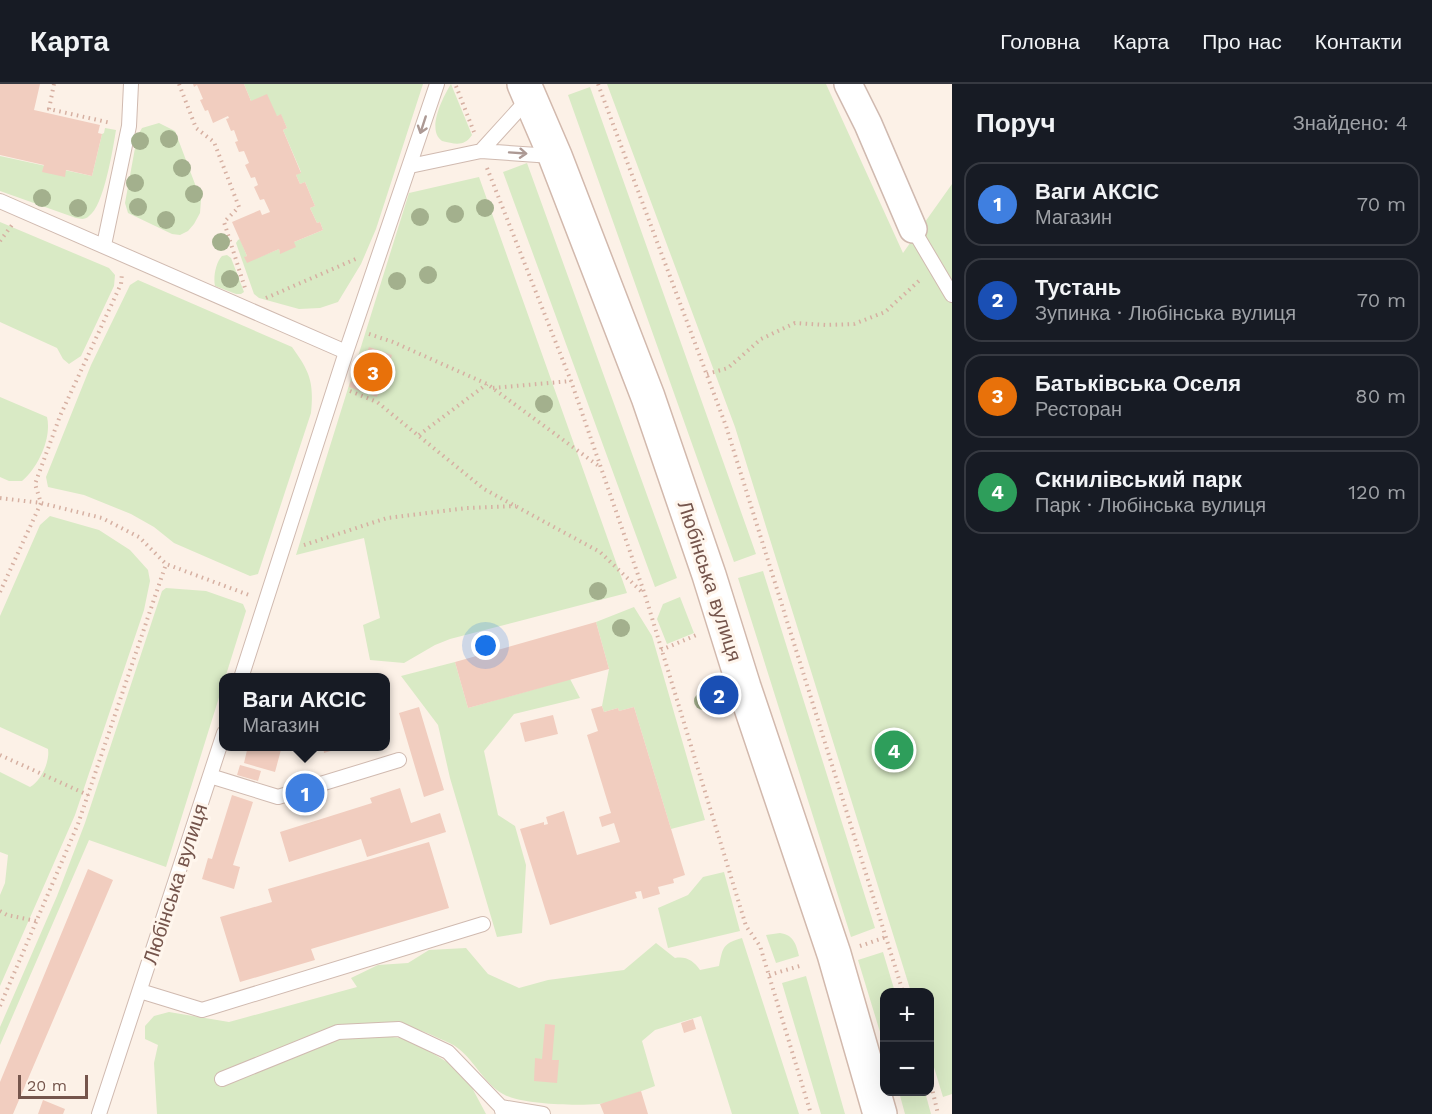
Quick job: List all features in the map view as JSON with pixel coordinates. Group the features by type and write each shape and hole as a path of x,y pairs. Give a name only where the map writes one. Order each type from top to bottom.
{"main road":[{"name":"Любінська вулиця","path":"527,90 555,156 648,397 706,564 744,687 834,954 880,1114"}],"street":[{"path":"848,84 868,124 913,229"}],"lane":[{"path":"104,245 129,126 131,84"},
{"path":"243,673 346,352 437,84"},
{"name":"Любінська вулиця","path":"480,149 527,90"},
{"path":"410,166 480,149 555,156"},
{"path":"0,201 346,352"},
{"path":"913,229 952,295"},
{"name":"Любінська вулиця","path":"99,1114 219,748"},
{"path":"210,776 278,798 399,760"},
{"path":"140,992 202,1010 483,924"},
{"path":"222,1079 338,1032 399,1029 448,1052 502,1111 543,1114"}],"path":[{"path":"54,84 49,109 129,126"},
{"path":"179,84 194,129 214,142 239,207 224,222 248,297"},
{"path":"455,84 571,381 645,595 746,926 760,946 811,1114"},
{"path":"598,84 726,426 901,988"},
{"path":"271,304 260,301 382,248"},
{"path":"0,592 41,503 35,484 60,416 122,284 124,254"},
{"path":"706,374 728,368 761,339 795,323 854,324 885,312 921,279 939,274"},
{"path":"354,330 393,342 487,384 600,467"},
{"path":"492,388 571,381"},
{"path":"419,435 487,384"},
{"path":"335,386 377,402 484,489 600,552 645,595"},
{"path":"0,498 41,503 102,518 139,537 166,564 265,601"},
{"path":"283,552 387,518 467,508 519,506"},
{"path":"0,1006 78,824 166,564"},
{"path":"661,650 700,634"},
{"path":"0,755 88,795"},
{"path":"0,911 7,915 37,921"},
{"path":"854,948 886,937"},
{"path":"769,975 803,965"},
{"path":"934,1096 938,1114"}],"green space":[{"path":"244,84 423,84 376,229 361,264 338,302 320,308 299,309 259,298 254,294 236,243 238,240 240,239 247,256 245,257 247,262 279,249 280,253 294,242 323,230 310,208 315,206 305,182 300,184 296,175 301,172 283,130 287,128 281,115 277,116 251,101"},
{"path":"451,84 472,135 459,144 442,141 437,136 436,129 438,113"},
{"path":"607,84 826,84 903,253 952,184 952,1094 943,1097 934,1067 934,988 910,988 735,427"},
{"path":"590,87 756,554 734,562 568,95"},
{"path":"159,123 175,131 201,200 200,213 194,224 180,235 172,234 128,213 125,203 137,137 142,128"},
{"path":"105,128 116,130 113,150 99,201 87,217 76,218 0,191 0,156 92,176"},
{"path":"527,163 677,578 655,587 503,172"},
{"path":"479,177 627,593 450,639 404,663 370,660 363,625 380,618 364,538 296,555 409,193"},
{"path":"0,222 109,268 115,275 114,286 81,356 69,364 57,348 0,322"},
{"path":"227,255 231,258 244,292 241,294 215,286 217,266 222,256"},
{"path":"138,280 292,347 307,371 312,393 311,413 258,574 250,576 174,543 154,527 131,514 84,495 48,487 46,477 91,365 130,285"},
{"path":"0,397 47,417 46,443 38,461 22,481 9,481 0,477"},
{"path":"50,516 99,530 130,550 148,570 150,581 144,610 75,815 0,986 0,895 5,883 8,855 0,852 0,772 30,787 41,776 46,765 48,749 0,727 0,616 40,525"},
{"path":"763,571 875,928 851,937 738,578"},
{"path":"166,588 206,591 243,604 246,611 227,673 219,673 219,697 166,867 89,840 0,1045 0,1027 57,896 85,823 162,591"},
{"path":"680,597 694,633 667,644 657,619 663,604"},
{"path":"634,607 652,636 705,820 671,829 634,707 604,712 602,706 609,669 596,622"},
{"path":"455,662 468,708 570,679 580,698 514,714 484,751 498,815 515,826 526,865 522,933 497,937 450,778 438,725 401,676"},
{"path":"724,872 740,931 668,948 658,908 688,895 703,877"},
{"path":"780,933 793,940 799,956 776,963 766,935"},
{"path":"742,938 799,1114 732,1114 701,1016 655,1030 642,1041 655,1086 606,1103 550,1104 512,1098 491,1085 465,1054 452,1044 417,1030 396,1025 375,1024 332,1030 271,1052 277,1061 332,1040 368,1034 409,1039 447,1062 469,1082 486,1114 157,1114 154,1063 158,1045 145,1039 145,1026 154,1016 169,1012 229,1022 357,987 351,978 378,965 408,963 429,950 466,948 488,974 519,988 548,980 624,970 656,943 675,958 689,960 700,970 719,966 727,944"},
{"path":"883,952 894,988 880,988 880,1032 858,960"},
{"path":"806,976 845,1114 821,1114 782,983"},
{"path":"900,1096 926,1096 931,1114 905,1114"}],"building":[{"path":"0,84 40,84 34,110 100,125 98,133 102,134 92,176 66,170 65,177 42,172 44,165 0,155"},
{"path":"193,84 244,84 251,101 267,94 277,116 281,114 287,128 283,130 301,173 296,175 300,184 305,182 315,206 310,208 323,230 294,242 296,247 280,254 279,249 247,263 244,257 247,256 232,222 260,210 262,215 270,212 264,199 260,200 254,187 258,185 255,177 251,178 245,165 249,163 244,151 239,152 234,130 231,131 226,119 229,118 228,116 213,123 208,110 205,111 200,100 203,99 197,85 194,87"},
{"path":"369,347 392,355 381,388 357,381"},
{"path":"355,367 360,369 356,380 351,379"},
{"path":"351,381 364,386 363,392 349,387"},
{"path":"366,386 372,388 370,394 363,392"},
{"path":"373,389 379,391 377,397 371,395"},
{"path":"596,622 609,669 468,708 455,662"},
{"path":"602,706 604,712 634,707 685,875 673,879 674,883 658,887 660,894 643,899 641,891 635,892 637,898 550,925 520,829 544,822 544,825 548,824 546,817 564,811 577,855 620,842 614,823 602,827 599,817 611,813 587,735 598,731 591,709"},
{"path":"419,707 444,790 424,797 399,713"},
{"path":"553,715 558,734 525,742 520,723"},
{"path":"247,751 281,751 275,772 244,763"},
{"path":"240,765 261,771 258,781 237,775"},
{"path":"400,788 411,823 440,813 446,832 367,857 361,839 289,862 280,832 372,803 370,798"},
{"path":"232,795 253,802 233,865 240,867 234,889 202,879 208,858 212,859"},
{"path":"429,842 449,908 311,949 315,960 240,982 220,917 272,902 268,889"},
{"path":"88,869 113,880 13,1114 0,1114 0,1082"},
{"path":"693,1019 696,1029 684,1033 681,1023"},
{"path":"545,1024 555,1025 552,1060 559,1060 557,1083 534,1081 535,1058 542,1059"},
{"path":"641,1091 648,1114 604,1114 600,1104"},
{"path":"43,1100 65,1109 63,1114 38,1114"}],"place":[{"name":"Батьківська Оселя","path":"373,372"},
{"name":"Тустань","path":"719,695"},
{"name":"Скнилівський парк","path":"894,750"},
{"name":"Ваги АКСІС","path":"305,793"}]}
